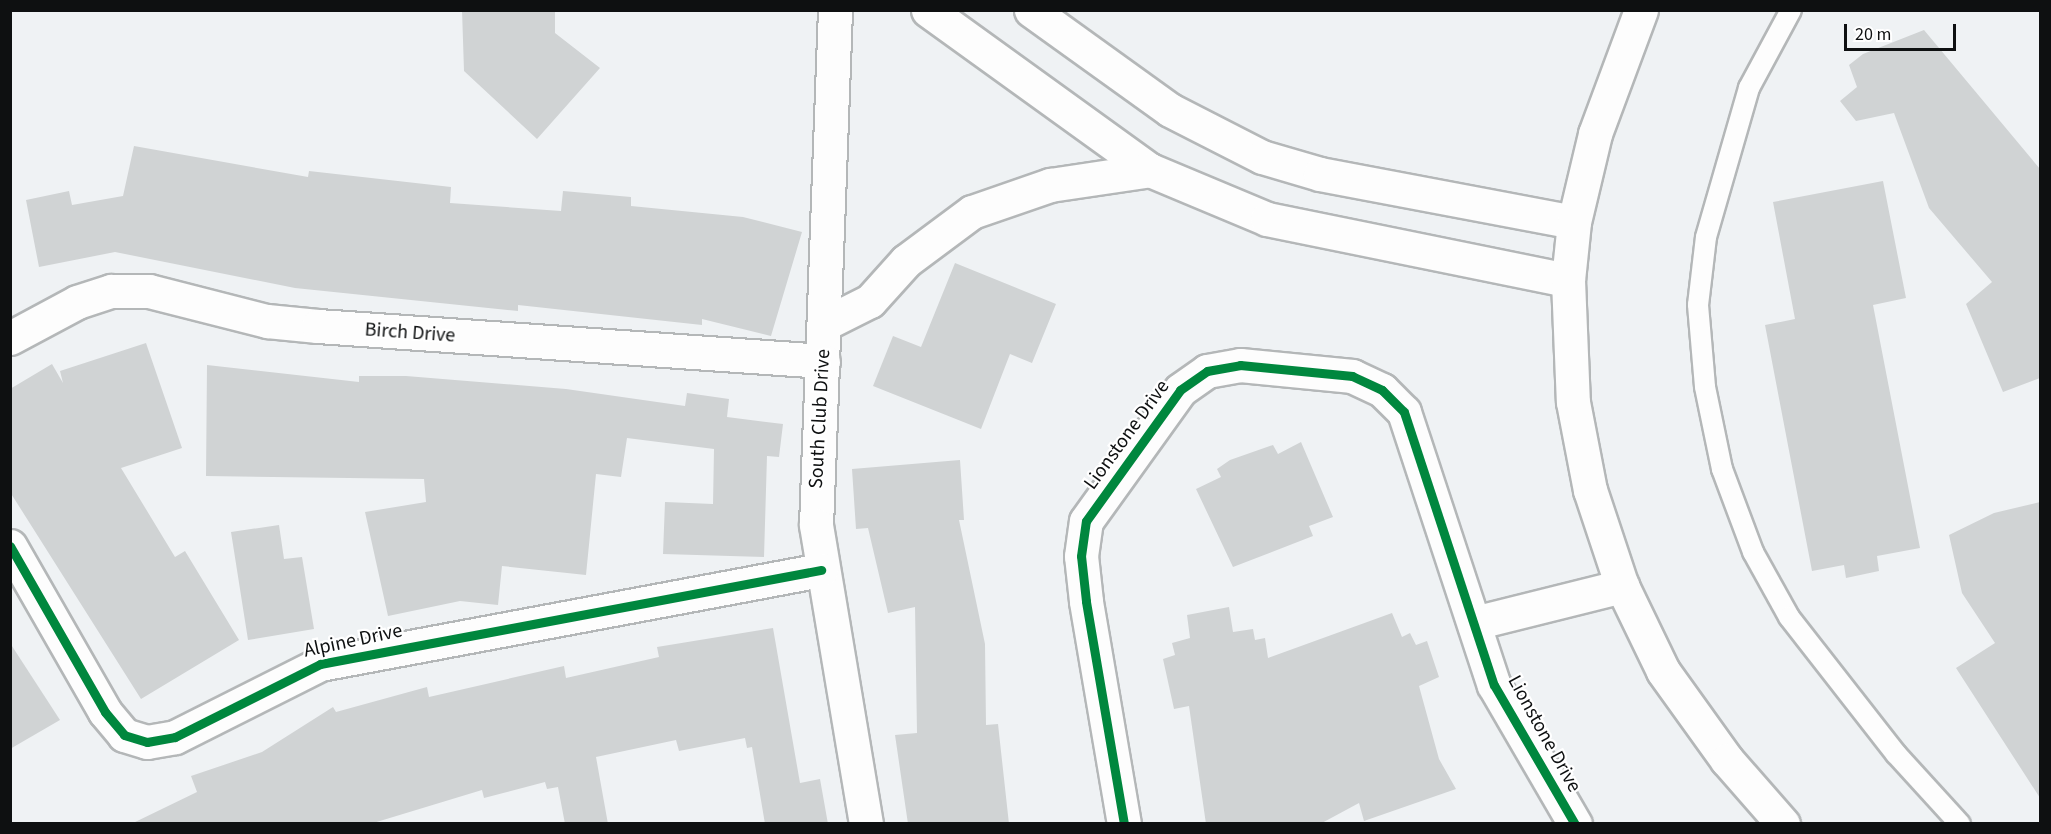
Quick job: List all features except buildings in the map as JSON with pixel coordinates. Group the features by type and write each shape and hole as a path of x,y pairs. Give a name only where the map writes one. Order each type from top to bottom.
{"street":[{"name":"South Club Drive","path":"835,10 826,323 815,479 821,570 866,824"},
{"path":"928,10 1150,170 1211,199 1322,234 1568,279"},
{"path":"1030,10 1170,110 1262,157 1320,174 1574,222"},
{"path":"1641,10 1595,134 1574,222 1568,279 1573,402 1590,490 1622,586 1663,671 1726,760 1783,824"},
{"path":"826,323 870,302 906,261 972,212 1050,185 1150,170"},
{"name":"Birch Drive","path":"10,338 77,302 111,291 149,291 267,321 823,361"},
{"name":"Lionstone Drive","path":"1124,824 1086,601 1081,556 1086,521 1180,390 1207,371 1240,365 1352,376 1382,390 1404,412 1418,447 1494,685 1575,824"},
{"name":"Alpine Drive","path":"10,546 105,712 124,735 147,742 175,737 320,664 821,570"},
{"path":"1474,623 1622,586"}],"lane":[{"path":"1791,10 1749,88 1706,237 1698,305 1705,387 1722,469 1753,552 1789,617 1896,754 1960,824"}],"cycle path":[{"path":"1124,824 1086,601 1081,556 1086,521 1180,390 1207,371 1240,365 1352,376 1382,390 1404,412 1494,685 1575,824"},
{"path":"10,546 105,712 124,735 147,742 175,737 320,664 821,570"}]}
